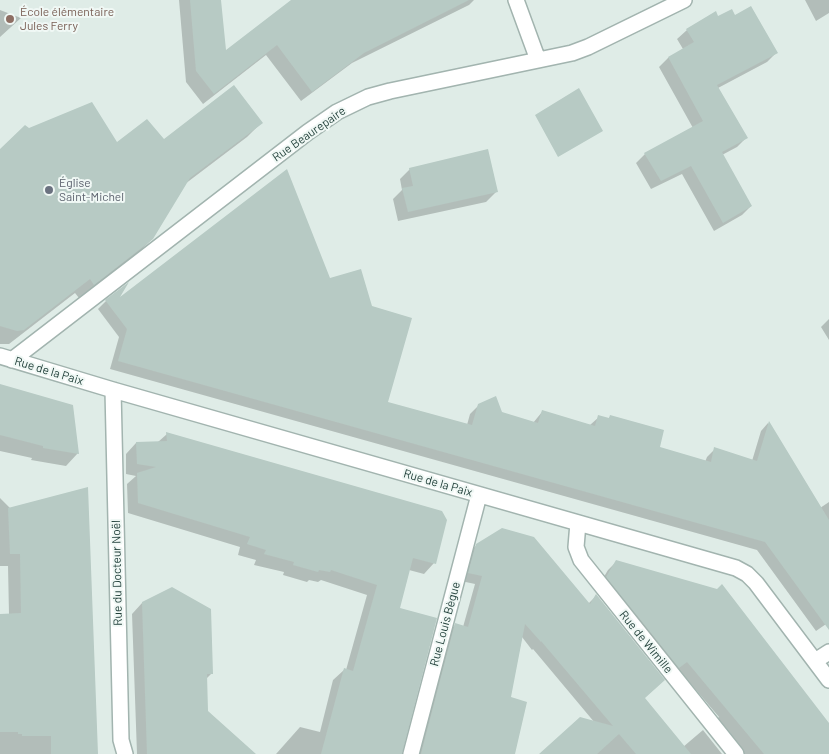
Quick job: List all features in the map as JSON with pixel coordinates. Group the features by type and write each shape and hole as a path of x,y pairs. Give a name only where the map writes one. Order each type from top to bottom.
{"street":[{"path":"516,0 538,60"},
{"name":"Rue Beaurepaire","path":"6,358 337,112 368,97 390,90 559,56 588,47 684,0"},
{"name":"Rue de la Paix","path":"6,358 736,568 756,583 829,680"},
{"name":"Rue du Docteur Noël","path":"113,390 121,740 126,754"},
{"name":"Rue Louis Bègue","path":"411,754 479,495"},
{"name":"Rue de Wimille","path":"578,523 576,547 581,560 736,754"},
{"path":"815,662 829,652"}],"building":[{"path":"190,0 221,0 226,50 291,0 469,0 364,53 312,92 277,45 214,94 196,71"},
{"path":"751,6 778,53 717,85 748,138 722,152 752,206 723,223 691,166 661,181 644,153 703,121 668,57 694,42 686,29 716,11 718,16 732,9 735,15"},
{"path":"234,85 263,123 190,178 153,239 94,285 90,279 24,330 17,331 0,326 0,149 25,125 29,128 92,102 117,142 147,119 164,139"},
{"path":"579,88 603,131 558,157 535,115"},
{"path":"488,149 498,192 408,212 402,188 413,186 409,168"},
{"path":"287,169 330,278 361,269 372,306 412,318 388,402 472,425 478,404 496,396 502,412 538,423 542,410 595,426 598,415 609,418 610,415 664,430 660,447 711,462 714,447 757,461 769,421 829,520 829,630 765,542 118,361 127,329 105,300 129,282 120,297"},
{"path":"0,384 73,405 79,454 43,448 43,446 0,435"},
{"path":"166,432 442,511 447,520 436,564 413,558 400,608 437,618 402,754 321,754 344,668 353,671 377,585 331,570 330,572 319,570 318,572 293,565 294,562 264,554 266,550 247,544 250,537 138,503 137,473 156,467 137,464 136,442 167,441"},
{"path":"88,487 98,754 51,754 51,736 22,736 18,732 0,732 0,614 21,613 20,554 10,554 8,508"},
{"path":"502,528 534,537 590,604 596,594 665,680 645,698 691,754 636,754 619,734 597,754 539,754 580,717 613,726 525,624 511,697 527,702 515,754 421,754 455,623 468,627 482,576 468,573 476,544"},
{"path":"616,560 717,589 722,584 829,723 829,754 764,754 687,662 679,668 606,577"},
{"path":"172,587 211,609 213,674 207,674 208,711 256,754 147,754 142,602"}],"place":[{"name":"École élémentaire Jules Ferry","path":"10,19"},
{"name":"Église Saint-Michel","path":"49,190"}]}
